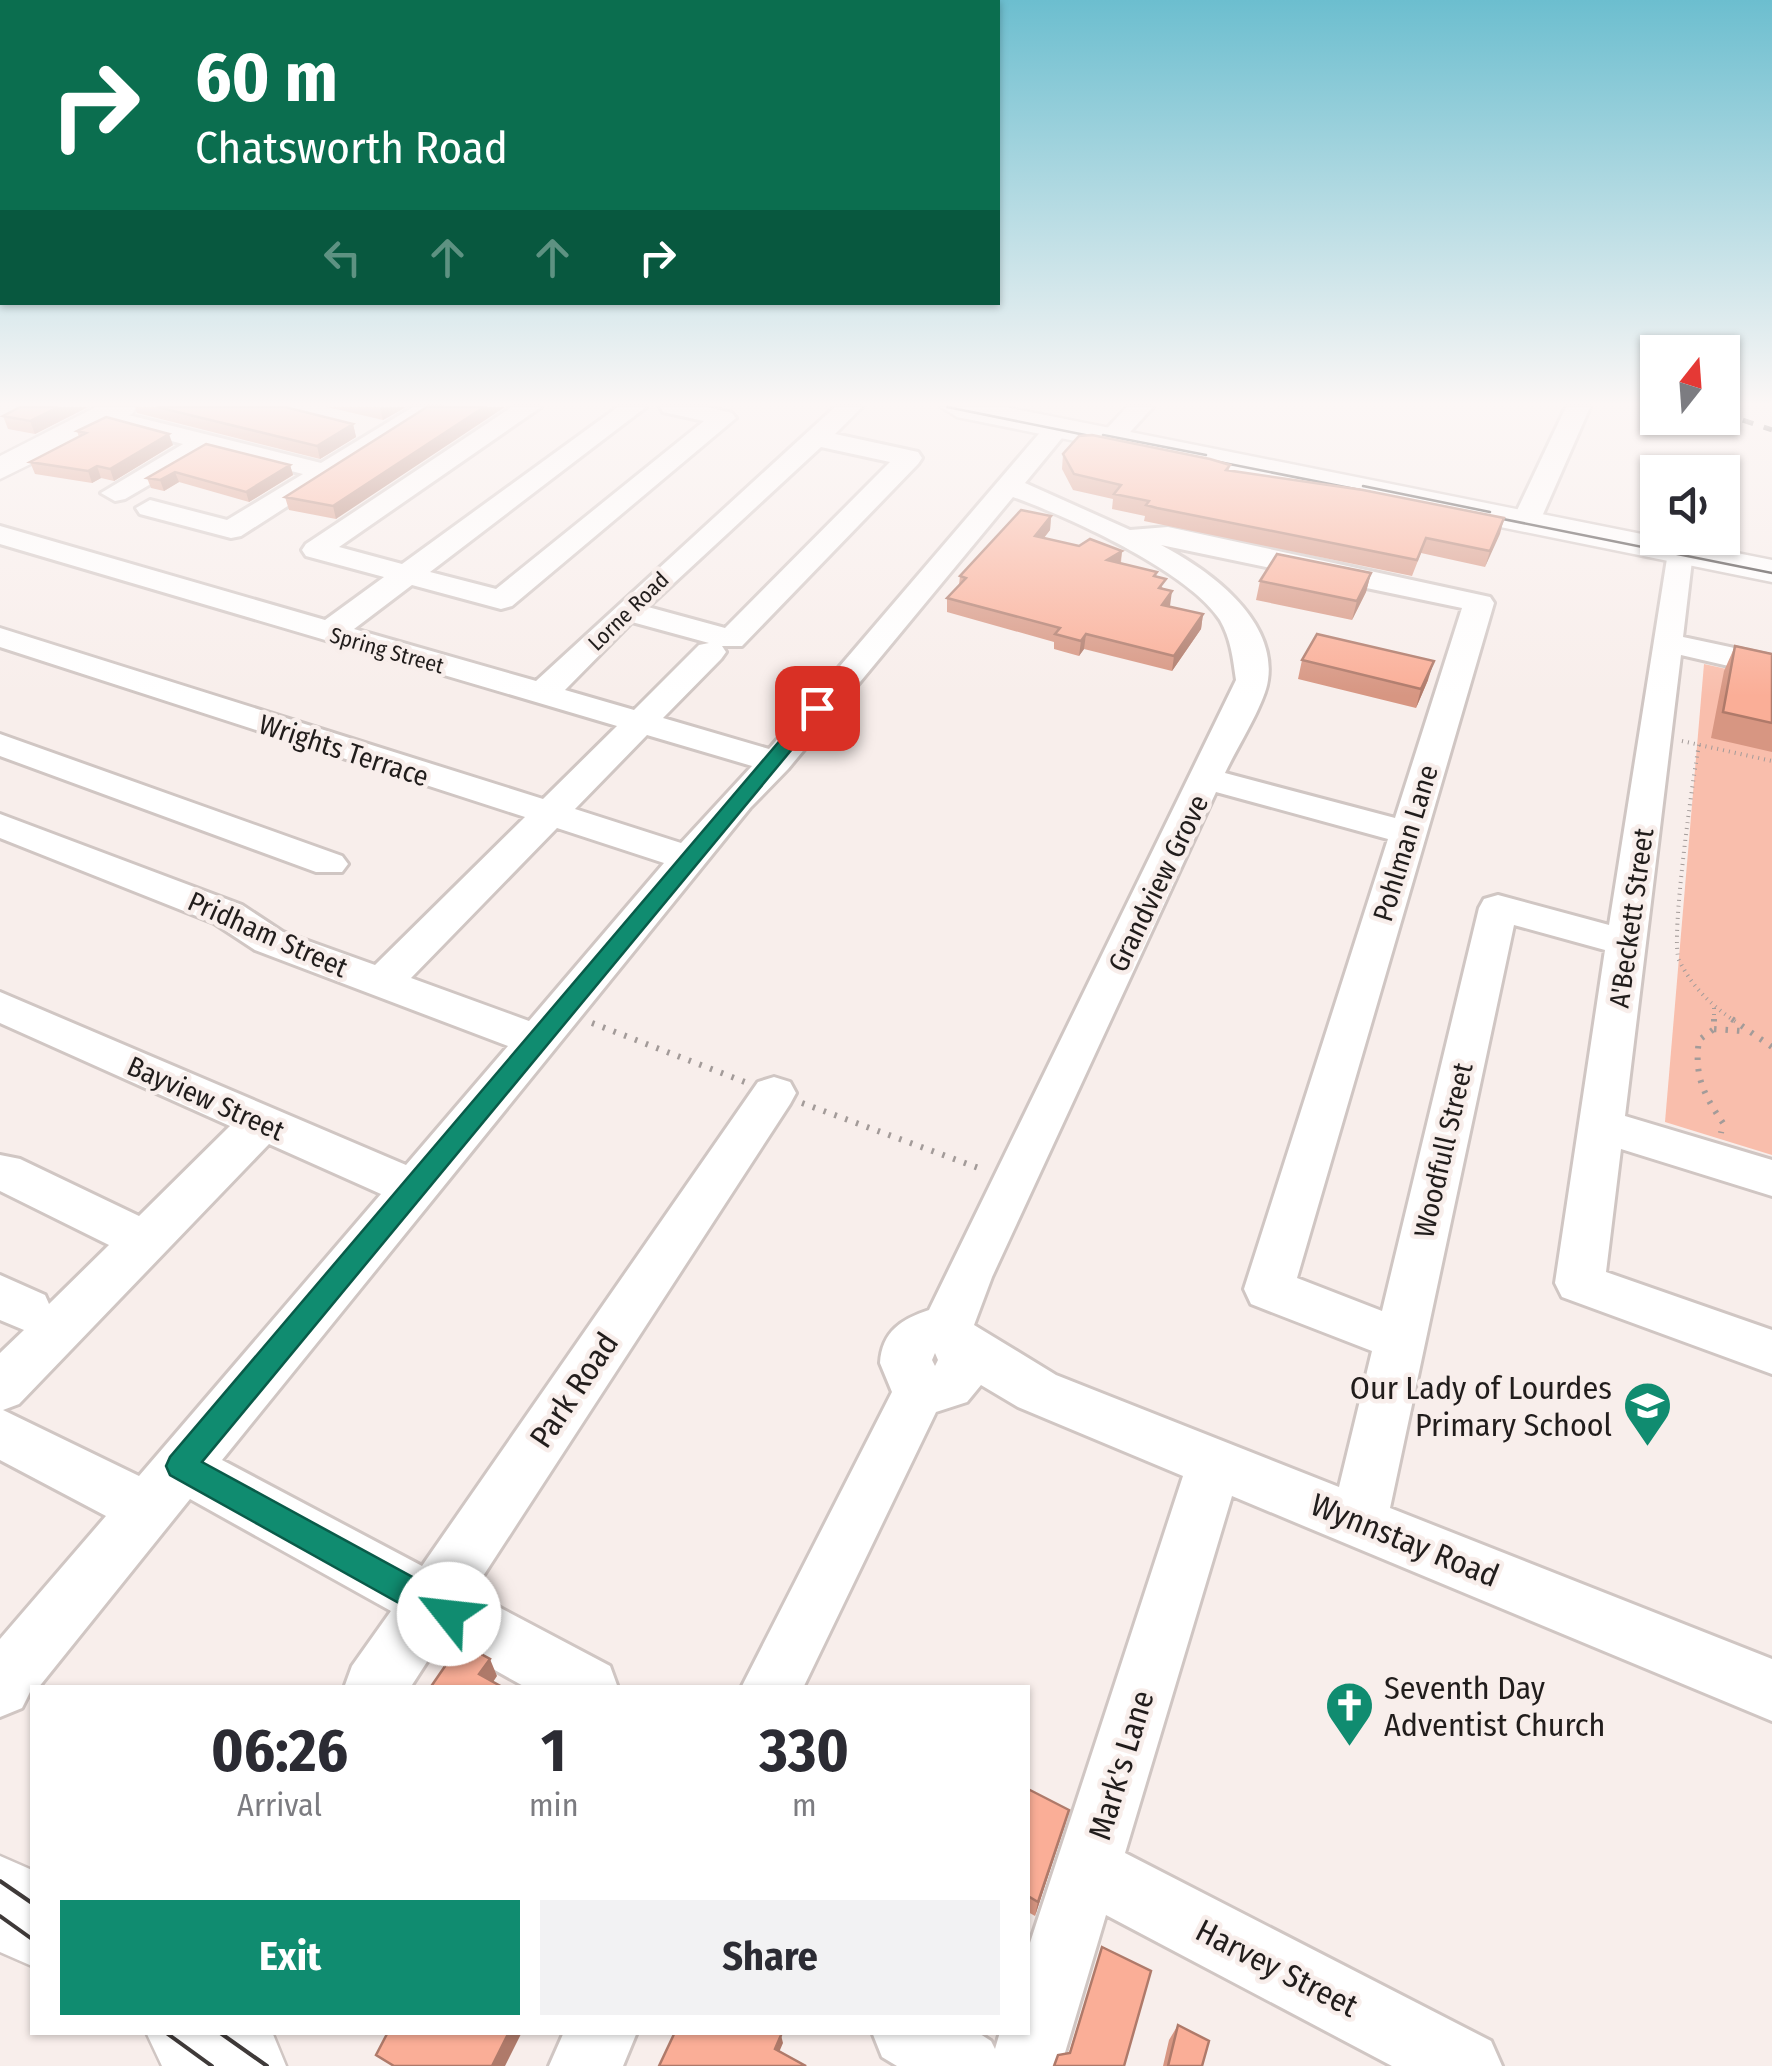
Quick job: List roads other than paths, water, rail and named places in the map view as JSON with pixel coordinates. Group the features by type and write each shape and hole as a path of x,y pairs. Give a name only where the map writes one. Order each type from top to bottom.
{"main road":[{"path":"1434,503 1640,544"},
{"path":"1694,555 1772,571"},
{"path":"0,1899 30,1921"},
{"path":"196,2035 240,2066"}],"street":[{"path":"150,508 232,530 275,503"},
{"path":"385,503 316,550 501,600 619,503"},
{"path":"328,632 503,503"},
{"name":"Lorne Road","path":"542,696 626,612 745,503"},
{"path":"626,612 730,639 864,503"},
{"path":"0,1686 536,1040 992,503"},
{"name":"Grandview Grove","path":"773,1685 946,1362 1012,1181 1249,692 1250,652 1215,595 1168,556 1060,503"},
{"path":"1526,522 1534,503"},
{"name":"Spring Street","path":"0,535 776,762"},
{"name":"Pohlman Lane","path":"1132,538 1168,536 1479,602 1269,1289 1400,1340"},
{"name":"A'Beckett Street","path":"1679,555 1580,1284 1772,1352"},
{"name":"Wrights Terrace","path":"0,637 548,816 689,858"},
{"path":"1668,643 1772,666"},
{"path":"382,983 710,652"},
{"path":"0,744 329,864"},
{"path":"1208,780 1408,833"},
{"name":"Pridham Street","path":"0,825 228,914 269,942 536,1040"},
{"name":"Woodfull Street","path":"1360,1522 1498,908 1628,943"},
{"name":"Bayview Street","path":"0,1006 413,1188"},
{"name":"Park Road","path":"376,1685 774,1093"},
{"path":"0,1388 261,1123"},
{"path":"1603,1126 1772,1178"},
{"path":"4,1172 145,1241"},
{"name":"Wynnstay Road","path":"946,1362 1037,1391 1772,1690"},
{"path":"0,1432 164,1487 431,1604 582,1685"},
{"name":"Mark's Lane","path":"1025,2066 1214,1463"},
{"name":"Harvey Street","path":"1089,1870 1466,2066"},
{"path":"585,2066 600,2035"},
{"path":"912,2035 966,2066"}],"tram line":[{"path":"1448,503 1490,512"},
{"path":"1478,514 1772,573"},
{"path":"0,1881 30,1902"},
{"path":"0,1916 30,1938"},
{"path":"169,2035 212,2066"},
{"path":"223,2035 267,2066"}],"place":[{"name":"Our Lady of Lourdes Primary School","path":"1647,1448"},
{"name":"Seventh Day Adventist Church","path":"1349,1748"}]}
